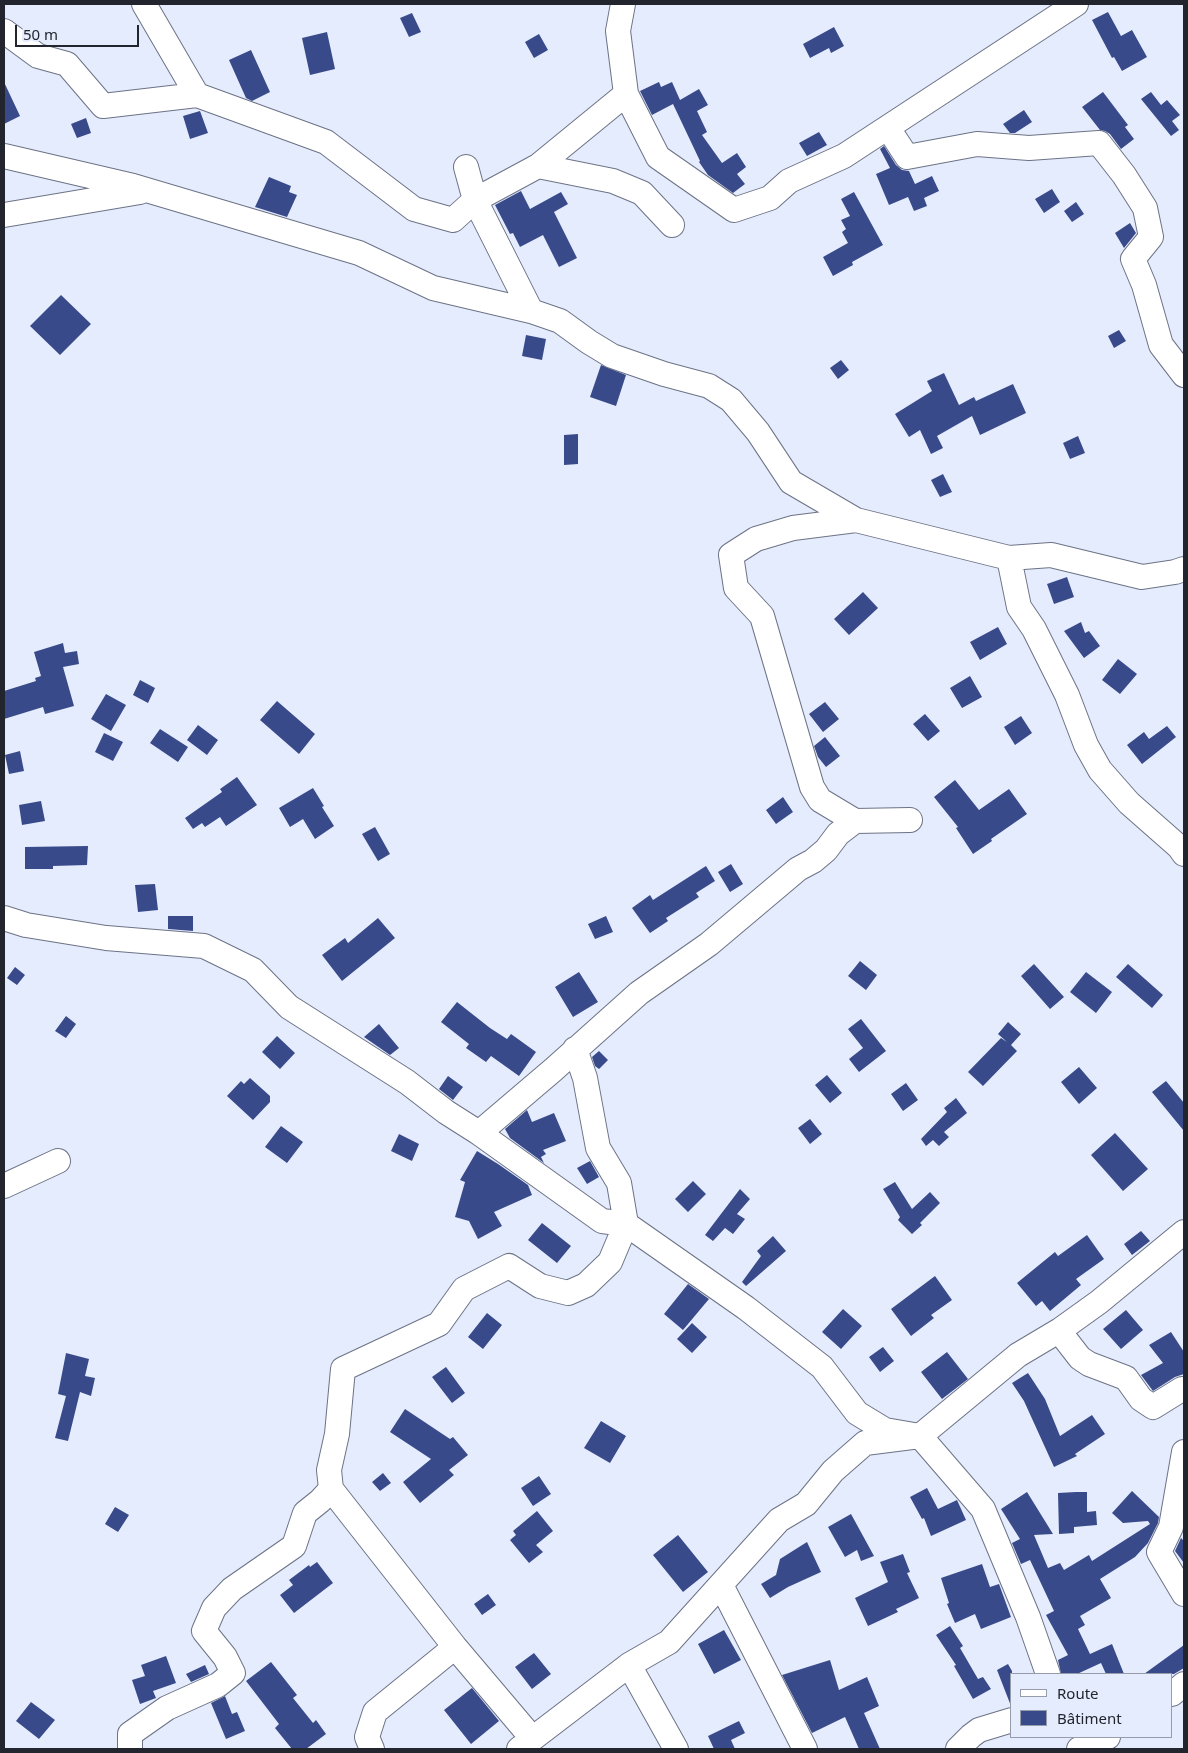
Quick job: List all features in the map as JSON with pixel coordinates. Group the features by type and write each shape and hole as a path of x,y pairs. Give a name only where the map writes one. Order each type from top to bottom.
{"street":[{"path":"144,4 197,95"},
{"path":"623,4 618,31 626,94 658,157 734,210 770,198 789,180 844,156 1076,4"},
{"path":"4,31 38,56 67,64 103,106 197,95 326,142 414,209 453,220 475,200 538,166 626,94"},
{"path":"888,128 907,157 977,144 1029,148 1099,143 1124,175 1145,208 1151,237 1133,259 1144,285 1161,345 1184,375"},
{"path":"4,156 147,190 359,253 433,288 532,311 560,321 588,342 612,356 664,374 709,386 731,400 758,432 792,482 856,520 1009,558 1051,554 1142,577 1184,569"},
{"path":"538,166 613,181 642,193 672,225"},
{"path":"466,167 475,200 532,311"},
{"path":"4,216 147,190"},
{"path":"856,520 793,528 756,539 731,555 736,588 762,616 812,787 820,800 855,821 910,820"},
{"path":"1009,558 1020,607 1034,628 1067,695 1086,745 1100,770 1129,803 1182,848"},
{"path":"479,1133 553,1070 638,993 709,944 798,870 813,862 826,850 838,834 855,821"},
{"path":"4,918 26,925 106,938 204,946 253,970 288,1008 406,1082 602,1221 626,1224 746,1308 822,1367 857,1413 885,1430 920,1436 983,1509 1028,1617 1048,1673"},
{"path":"575,1049 584,1078 598,1148 619,1183 626,1224 610,1262 586,1285 568,1293 540,1286 509,1266 464,1289 439,1324 343,1368 337,1434 329,1470 331,1489 455,1647 525,1744 629,1665 669,1642 779,1520 806,1504 833,1471 866,1443 920,1436 1018,1355 1060,1330 1099,1302 1184,1232"},
{"path":"4,1186 58,1161"},
{"path":"1060,1330 1080,1358 1089,1364 1126,1378 1141,1399 1153,1407 1184,1389"},
{"path":"1184,1452 1171,1526 1159,1552 1184,1594"},
{"path":"130,1749 130,1734 167,1708 218,1685 233,1673 226,1657 204,1631 214,1608 232,1589 294,1546 305,1514 331,1489"},
{"path":"721,1585 805,1749"},
{"path":"372,1749 368,1737 375,1712 455,1647"},
{"path":"629,1665 676,1749"},
{"path":"1173,1693 1184,1684"},
{"path":"958,1749 979,1730 1010,1721"},
{"path":"1079,1749 1106,1738"}],"building":[{"path":"1108,12 1121,36 1132,30 1147,57 1122,71 1114,57 1112,58 1092,20"},
{"path":"412,13 421,32 409,37 400,18"},
{"path":"834,27 844,46 831,53 829,48 810,58 803,44"},
{"path":"327,32 335,69 310,75 302,38"},
{"path":"539,34 548,50 534,58 525,42"},
{"path":"251,50 270,92 252,101 246,98 229,60"},
{"path":"4,82 20,116 4,124"},
{"path":"659,82 661,87 672,82 680,100 699,89 708,105 697,111 707,132 702,135 722,163 737,153 746,167 737,174 745,184 733,193 708,175 699,162 673,104 652,115 640,91"},
{"path":"1103,92 1128,125 1125,127 1134,139 1121,149 1110,134 1100,130 1082,107"},
{"path":"1151,92 1161,105 1167,100 1180,115 1172,121 1179,130 1171,136 1141,99"},
{"path":"1024,110 1032,122 1015,133 1010,133 1003,124"},
{"path":"200,111 208,133 190,139 183,116"},
{"path":"86,118 91,133 77,138 71,124"},
{"path":"819,132 827,145 807,156 799,143"},
{"path":"884,146 896,165 902,170 909,171 915,184 932,176 939,191 924,198 927,206 914,211 908,197 889,205 876,174 890,168 880,149"},
{"path":"269,177 291,186 289,192 297,195 287,217 255,207"},
{"path":"1052,189 1060,202 1044,213 1035,199"},
{"path":"521,191 530,209 561,192 568,204 554,212 577,258 559,267 543,235 520,247 513,233 510,234 495,205"},
{"path":"854,192 883,245 852,262 853,265 833,276 823,257 848,243 842,232 846,229 841,220 850,216 841,199"},
{"path":"1076,202 1084,214 1072,222 1064,211"},
{"path":"1130,223 1136,233 1124,248 1115,233"},
{"path":"61,295 91,324 60,355 30,326"},
{"path":"1119,330 1126,341 1114,348 1108,336"},
{"path":"526,335 546,339 542,360 522,356"},
{"path":"841,360 849,370 838,379 830,368"},
{"path":"601,365 626,375 616,406 590,397"},
{"path":"944,373 959,405 974,397 976,401 1013,384 1026,413 980,435 972,416 937,436 943,448 931,454 920,430 909,437 895,414 932,391 927,381"},
{"path":"578,434 578,464 564,465 564,435"},
{"path":"1078,436 1085,453 1070,459 1063,443"},
{"path":"943,474 952,492 940,497 931,480"},
{"path":"1067,577 1074,597 1054,604 1047,584"},
{"path":"863,592 878,608 849,635 834,619"},
{"path":"1081,622 1085,633 1089,631 1100,646 1084,658 1064,631"},
{"path":"998,627 1007,644 980,660 970,642"},
{"path":"63,643 65,653 77,651 79,664 63,667 74,706 45,714 43,707 4,719 4,691 36,681 35,678 41,676 34,652"},
{"path":"1118,659 1137,674 1120,694 1102,680"},
{"path":"970,676 982,697 962,708 950,688"},
{"path":"140,680 155,688 148,703 133,695"},
{"path":"106,694 126,705 111,731 91,719"},
{"path":"277,701 315,734 299,754 260,720"},
{"path":"825,702 839,719 823,732 809,714"},
{"path":"925,714 940,731 928,741 913,724"},
{"path":"1021,716 1032,733 1015,745 1004,727"},
{"path":"198,725 218,740 207,755 187,740"},
{"path":"1167,726 1176,737 1142,764 1127,745 1144,732 1149,739"},
{"path":"160,729 188,747 178,762 150,743"},
{"path":"104,733 123,742 113,761 95,752"},
{"path":"825,737 840,756 826,767 818,757 814,746"},
{"path":"20,751 24,771 9,774 5,755"},
{"path":"237,777 257,805 226,826 220,817 205,827 202,823 193,829 185,818 222,792 220,789"},
{"path":"955,780 979,810 1009,789 1027,814 973,854 956,828 958,827 934,797"},
{"path":"313,788 334,826 315,839 303,819 290,827 279,808"},
{"path":"783,797 793,812 776,824 766,810"},
{"path":"41,801 45,821 22,825 19,805"},
{"path":"375,827 390,854 378,861 362,834"},
{"path":"88,846 87,865 53,866 53,869 25,869 25,847"},
{"path":"731,864 743,884 730,892 718,872"},
{"path":"706,866 715,881 696,893 699,897 666,918 668,921 650,933 632,908 650,895 653,900"},
{"path":"155,884 158,910 138,912 135,885"},
{"path":"168,916 193,916 193,931 168,929"},
{"path":"606,916 613,932 595,939 588,924"},
{"path":"378,918 395,938 342,981 322,955 345,938 348,943"},
{"path":"860,961 877,975 866,990 848,976"},
{"path":"1034,964 1064,997 1050,1009 1021,976"},
{"path":"1128,964 1163,995 1152,1008 1116,977"},
{"path":"15,967 25,975 17,985 7,978"},
{"path":"579,972 598,1002 573,1017 555,987"},
{"path":"1086,972 1112,992 1096,1013 1070,992"},
{"path":"457,1002 507,1039 511,1034 536,1052 519,1076 491,1056 486,1062 466,1048 469,1044 441,1022"},
{"path":"66,1016 76,1024 66,1038 55,1031"},
{"path":"861,1019 886,1051 859,1072 849,1059 863,1048 848,1029"},
{"path":"1008,1022 1021,1034 1011,1045 1017,1051 983,1086 968,1072 1001,1038 1007,1042 998,1034"},
{"path":"379,1024 399,1048 390,1055 364,1037"},
{"path":"277,1036 295,1053 280,1069 262,1052"},
{"path":"599,1051 608,1060 599,1069 595,1066 592,1057"},
{"path":"1079,1067 1097,1088 1079,1104 1061,1082"},
{"path":"827,1075 842,1093 830,1103 815,1085"},
{"path":"448,1076 463,1087 453,1100 439,1089"},
{"path":"250,1078 270,1096 270,1102 253,1120 227,1096 241,1081 244,1084"},
{"path":"1166,1081 1184,1103 1184,1131 1152,1092"},
{"path":"906,1083 918,1100 903,1111 891,1094"},
{"path":"956,1098 967,1113 944,1132 949,1137 939,1146 933,1140 926,1146 921,1139 947,1112 944,1108"},
{"path":"527,1110 532,1122 554,1113 566,1141 543,1150 546,1154 541,1157 544,1163 510,1138 505,1129"},
{"path":"810,1119 822,1134 810,1144 798,1128"},
{"path":"281,1126 303,1142 287,1163 265,1147"},
{"path":"1115,1133 1148,1169 1123,1191 1091,1155"},
{"path":"399,1134 419,1144 412,1161 391,1151"},
{"path":"477,1151 528,1185 532,1195 494,1212 502,1226 478,1239 469,1221 455,1217 465,1182 460,1180"},
{"path":"590,1161 599,1177 587,1184 577,1168"},
{"path":"693,1181 706,1194 688,1212 675,1199"},
{"path":"895,1182 912,1209 930,1192 940,1203 912,1234 898,1220 900,1217 883,1189"},
{"path":"740,1189 750,1199 737,1214 745,1219 733,1234 725,1228 713,1241 705,1235"},
{"path":"542,1223 571,1246 557,1263 528,1240"},
{"path":"1141,1231 1150,1241 1132,1255 1124,1244"},
{"path":"1087,1235 1104,1259 1076,1279 1081,1285 1050,1311 1042,1301 1036,1306 1017,1283 1055,1252 1058,1256"},
{"path":"773,1236 786,1251 746,1286 742,1282 761,1256 757,1251"},
{"path":"935,1276 952,1300 931,1315 934,1318 911,1336 891,1309"},
{"path":"688,1284 709,1299 683,1330 664,1314"},
{"path":"843,1309 862,1326 841,1349 822,1332"},
{"path":"1126,1310 1143,1330 1121,1349 1103,1329"},
{"path":"487,1313 502,1325 483,1349 468,1337"},
{"path":"692,1323 707,1337 692,1353 677,1339"},
{"path":"1171,1332 1184,1352 1184,1374 1175,1377 1153,1391 1141,1375 1163,1363 1149,1345"},
{"path":"883,1347 894,1361 880,1372 869,1357"},
{"path":"947,1352 968,1379 942,1399 921,1372"},
{"path":"66,1353 89,1359 85,1376 95,1378 91,1396 80,1392 68,1441 55,1438 66,1396 58,1394"},
{"path":"446,1367 465,1393 452,1403 432,1377"},
{"path":"1028,1373 1045,1399 1060,1436 1092,1415 1105,1434 1075,1454 1077,1456 1054,1467 1024,1401 1012,1383"},
{"path":"405,1409 450,1439 453,1437 468,1455 449,1470 454,1475 420,1503 403,1482 431,1459 390,1432"},
{"path":"601,1421 626,1436 610,1463 584,1448"},
{"path":"383,1473 391,1483 380,1491 372,1482"},
{"path":"539,1476 551,1494 533,1506 521,1488"},
{"path":"927,1488 938,1509 957,1500 966,1520 931,1536 924,1518 922,1519 910,1497"},
{"path":"1132,1491 1159,1517 1148,1543 1135,1557 1100,1579 1111,1598 1080,1616 1085,1625 1078,1629 1090,1654 1112,1644 1124,1673 1106,1673 1101,1663 1079,1673 1061,1673 1058,1660 1068,1655 1046,1615 1054,1611 1030,1560 1021,1564 1012,1543 1020,1539 1001,1509 1027,1492 1053,1534 1034,1535 1048,1568 1060,1563 1064,1570 1089,1555 1092,1561 1150,1524 1148,1521 1123,1523 1112,1513"},
{"path":"1087,1492 1087,1512 1096,1511 1097,1525 1074,1527 1074,1533 1059,1534 1058,1493"},
{"path":"115,1507 129,1515 118,1532 105,1524"},
{"path":"537,1511 553,1531 536,1545 543,1552 529,1563 510,1540 516,1535 513,1531"},
{"path":"851,1514 874,1556 861,1561 857,1550 845,1557 828,1527"},
{"path":"678,1535 708,1572 683,1592 653,1555"},
{"path":"1181,1538 1184,1541 1184,1563 1175,1551"},
{"path":"807,1542 821,1572 788,1587 770,1598 761,1584 776,1575 780,1559"},
{"path":"903,1554 910,1572 907,1573 919,1598 896,1609 898,1612 868,1626 855,1598 888,1582 880,1562"},
{"path":"317,1562 333,1583 294,1613 280,1595 293,1585 289,1580 309,1565 310,1567"},
{"path":"982,1564 990,1587 999,1584 1011,1617 981,1629 975,1614 955,1623 947,1604 949,1603 941,1578"},
{"path":"488,1594 496,1605 482,1615 474,1604"},
{"path":"950,1626 963,1646 960,1648 978,1679 983,1677 991,1689 973,1699 954,1666 956,1665 936,1635"},
{"path":"724,1630 741,1660 714,1674 698,1644"},
{"path":"1184,1645 1184,1668 1174,1674 1145,1673"},
{"path":"534,1653 551,1674 532,1689 515,1667"},
{"path":"166,1656 176,1683 153,1691 156,1698 140,1704 132,1680 145,1676 141,1665"},
{"path":"830,1660 839,1690 867,1677 879,1706 864,1713 880,1749 859,1749 845,1717 812,1733 782,1675"},
{"path":"271,1662 297,1695 293,1698 313,1723 316,1720 326,1734 306,1749 292,1749 275,1728 279,1724 246,1681"},
{"path":"1008,1664 1012,1671 1010,1673 1010,1703 997,1670"},
{"path":"205,1665 209,1674 191,1682 186,1674"},
{"path":"472,1688 499,1721 471,1744 444,1710"},
{"path":"225,1696 232,1714 237,1712 245,1731 226,1739 211,1703"},
{"path":"31,1702 55,1720 39,1739 16,1721"},
{"path":"739,1721 745,1733 731,1740 735,1749 714,1749 708,1736"}]}
